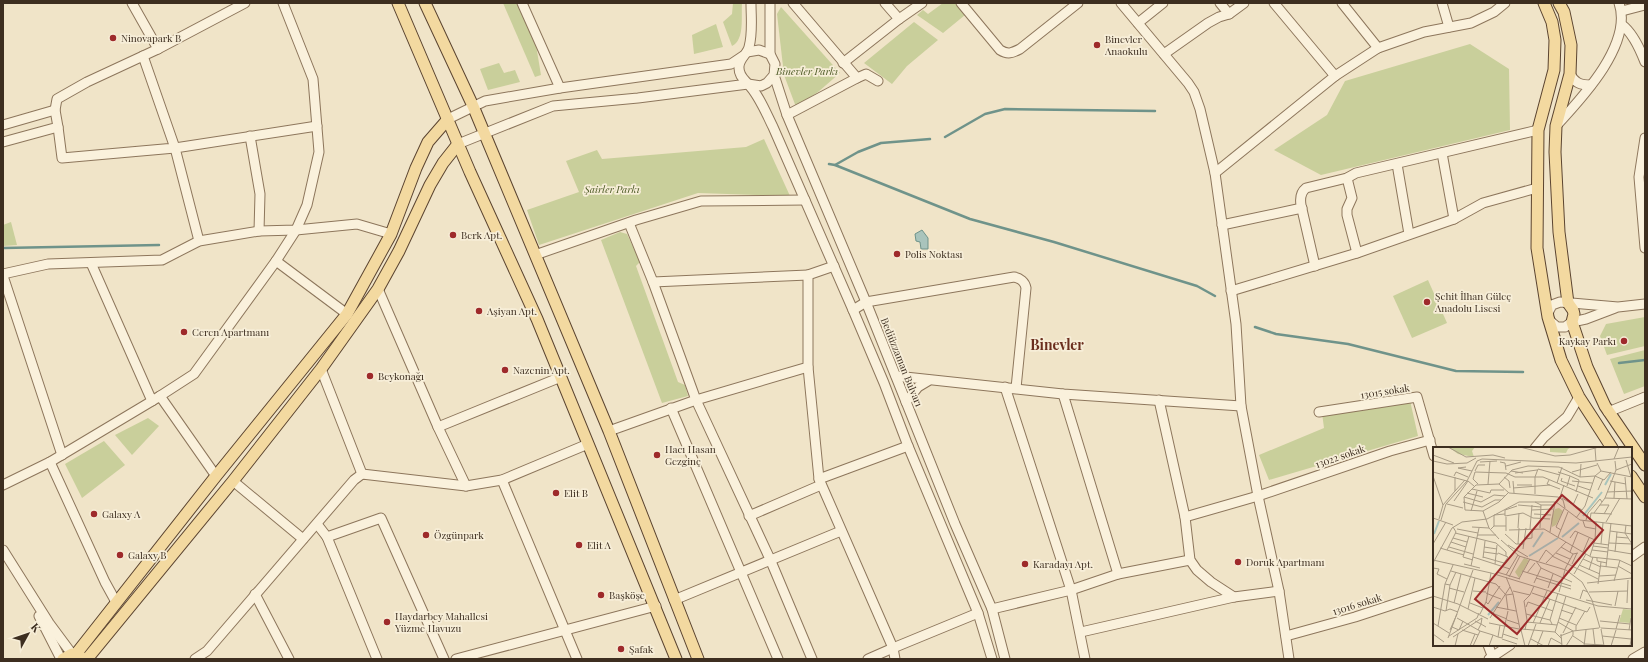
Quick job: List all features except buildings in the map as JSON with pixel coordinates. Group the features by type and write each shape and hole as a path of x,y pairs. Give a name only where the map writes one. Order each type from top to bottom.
{"main road":[{"path":"398,3 470,172 537,319 656,606 676,659"},
{"path":"425,3 473,106 609,430 698,659"},
{"path":"1544,3 1552,22 1555,40 1554,70 1538,130 1537,248 1549,317 1561,360 1569,380 1611,447"},
{"path":"1559,3 1564,12 1571,45 1570,74 1556,126 1555,152 1559,232 1568,303 1573,310 1574,314 1572,322 1587,367 1608,412 1643,458"},
{"path":"434,135 440,100"},
{"path":"71,657 347,314 391,234 416,168 428,142 448,119"},
{"path":"87,659 233,481 321,369 378,289 399,251 430,185 443,163 458,144"},
{"path":"443,163 448,160 458,161 470,172"},
{"path":"1632,478 1645,497"}],"street":[{"path":"132,3 158,49"},
{"path":"245,3 158,49 87,82 57,99 55,110 62,158 174,148 317,126"},
{"path":"3,485 50,462 156,399 194,374 276,261 296,230 307,205 319,152 313,79 283,3"},
{"path":"522,3 560,88"},
{"path":"751,3 751,39 739,68 743,80 748,84 762,104 853,310 978,613 992,659"},
{"path":"458,144 553,106 638,98 748,84 761,86 774,75 775,64 770,54 770,3"},
{"path":"793,3 857,78"},
{"path":"885,3 899,19"},
{"path":"843,63 922,3"},
{"path":"961,3 1000,50 1004,53 1010,54 1078,3"},
{"path":"1121,3 1194,92 1200,109 1215,173 1238,343 1241,406 1258,496 1279,591 1289,659"},
{"path":"1138,23 1163,3"},
{"path":"1220,3 1229,14"},
{"path":"1164,54 1208,23 1229,14 1244,3"},
{"path":"1274,3 1335,76"},
{"path":"1442,3 1449,27"},
{"path":"1347,4 1378,48"},
{"path":"1215,173 1335,76 1378,48 1424,32 1471,23 1494,12 1503,4"},
{"path":"1556,126 1585,94 1616,47 1622,25 1620,7 1645,5"},
{"path":"1622,25 1627,29 1641,51 1645,62"},
{"path":"448,119 485,101 560,88 731,64 745,54 760,50 770,54"},
{"path":"143,56 174,148 199,241"},
{"path":"787,115 866,74 878,80"},
{"path":"1570,74 1578,84 1590,85"},
{"name":"Bediüzzaman Bulvarı","path":"774,75 787,115 866,302 955,524 992,609 1005,659"},
{"path":"3,125 55,110"},
{"path":"3,142 58,126"},
{"path":"1315,266 1302,208 1301,198 1303,190 1306,188 1347,178 1356,173 1442,154 1538,130"},
{"path":"250,136 260,194 259,231"},
{"path":"1645,138 1642,177 1645,248"},
{"path":"1442,154 1454,219"},
{"path":"1397,164 1409,234"},
{"path":"1347,178 1352,198 1347,208 1347,215 1358,253"},
{"path":"1231,291 1358,253 1454,219 1483,203 1537,188"},
{"path":"535,255 629,223 701,201 805,200"},
{"path":"1222,225 1302,208"},
{"path":"629,223 653,282 696,400 770,559 812,659"},
{"path":"62,455 3,275 48,264 162,260 199,241 259,231 296,230 357,224 391,234"},
{"path":"276,261 347,314"},
{"path":"91,263 156,399 216,476"},
{"path":"653,282 808,275 834,266"},
{"path":"808,275 808,367 820,482 892,648 895,659"},
{"path":"853,310 866,302 1014,277 1019,278 1025,284 1026,288 1016,388"},
{"path":"378,289 438,427 466,486"},
{"path":"1618,307 1586,319 1572,322 1565,327 1553,325 1549,317 1549,309 1556,303 1564,302 1618,307 1645,304"},
{"path":"609,430 696,400 808,367"},
{"path":"321,369 362,474"},
{"path":"896,376 928,381 1016,388 1063,394 1241,406"},
{"path":"438,427 561,377"},
{"path":"906,402 918,387 928,381"},
{"path":"1005,387 1071,590 1085,659"},
{"path":"1063,394 1118,574"},
{"name":"13015 sokak","path":"1319,412 1418,397 1433,452"},
{"path":"1536,447 1567,417 1579,397"},
{"path":"1608,412 1645,397"},
{"path":"1159,400 1185,517 1190,560 1197,570 1211,582 1234,597"},
{"path":"671,408 778,659"},
{"name":"13022 sokak","path":"1185,517 1258,496 1390,451 1430,440"},
{"path":"195,659 206,651 354,480 362,474 466,486 502,480 588,444"},
{"path":"749,516 820,482 908,446"},
{"path":"50,462 105,582 116,602"},
{"path":"502,480 577,659"},
{"path":"233,481 303,539"},
{"path":"327,537 381,518 444,659"},
{"path":"317,524 327,537 377,659"},
{"path":"674,600 841,530"},
{"path":"1632,556 1645,547"},
{"path":"3,550 71,657"},
{"path":"992,609 1071,590 1118,574 1190,560"},
{"path":"1080,632 1234,597 1279,591"},
{"name":"13016 sokak","path":"1286,636 1355,617 1433,591"},
{"path":"255,594 289,659"},
{"path":"456,659 564,629 656,606"},
{"path":"868,659 978,613"},
{"path":"1488,646 1491,658 1509,646"},
{"path":"1633,659 1645,652"}],"green space":[{"path":"503,3 517,3 536,45 541,75 535,77"},
{"path":"733,3 742,3 742,21 739,39 732,46 723,22 732,14"},
{"path":"943,3 956,3 965,15 943,33 917,15 923,10 928,14"},
{"name":"Binevler Parkı","path":"781,7 840,73 818,92 796,107 784,75 777,14"},
{"path":"914,22 938,40 907,66 892,84 864,63"},
{"path":"716,24 723,47 694,54 692,35"},
{"path":"1470,44 1509,69 1510,130 1321,175 1274,150 1327,115 1345,81"},
{"path":"499,63 504,73 515,70 520,82 488,90 480,69"},
{"name":"Şairler Parkı","path":"764,139 790,196 698,193 539,245 527,210 579,192 566,161 597,150 602,159 746,147"},
{"path":"11,222 17,245 3,246 3,225"},
{"path":"620,232 627,234 640,262 636,266 678,382 685,385 688,396 662,403 601,240"},
{"path":"1428,280 1447,323 1412,338 1393,296"},
{"name":"Kaykay Parkı","path":"1645,317 1645,346 1607,355 1600,336 1606,324"},
{"path":"1645,350 1645,386 1624,394 1610,359"},
{"path":"1409,396 1418,436 1269,480 1259,455 1324,428 1322,413"},
{"path":"148,418 159,426 132,455 115,435"},
{"path":"104,441 125,465 82,498 65,464"}],"water":[{"path":"922,230 928,238 928,249 921,249 920,242 916,241 915,234"}],"waterway":[{"path":"945,137 985,114 1005,109 1155,111"},
{"path":"835,165 858,152 881,143 930,139"},
{"path":"829,164 835,165 970,219 1054,242 1197,286 1215,296"},
{"path":"3,248 159,245"},
{"path":"1255,327 1276,334 1348,344 1456,371 1523,372"},
{"path":"1619,363 1645,360"}],"place":[{"name":"Ninovapark B","path":"113,38"},
{"name":"Binevler Anaokulu","path":"1097,45"},
{"name":"Berk Apt.","path":"453,235"},
{"name":"Polis Noktası","path":"897,254"},
{"name":"Şehit İlhan Güleç Anadolu Lisesi","path":"1427,302"},
{"name":"Aşiyan Apt.","path":"479,311"},
{"name":"Ceren Apartmanı","path":"184,332"},
{"name":"Kaykay Parkı","path":"1624,341"},
{"name":"Nazenin Apt.","path":"505,370"},
{"name":"Beykonağı","path":"370,376"},
{"name":"Hacı Hasan Gezginç","path":"657,455"},
{"name":"Elit B","path":"556,493"},
{"name":"Galaxy A","path":"94,514"},
{"name":"Özgünpark","path":"426,535"},
{"name":"Elit A","path":"579,545"},
{"name":"Galaxy B","path":"120,555"},
{"name":"Doruk Apartmanı","path":"1238,562"},
{"name":"Karadayı Apt.","path":"1025,564"},
{"name":"Başköşe","path":"601,595"},
{"name":"Haydarbey Mahallesi Yüzme Havuzu","path":"387,622"},
{"name":"Şafak","path":"621,649"}],"district":[{"name":"Binevler","path":"1057,344"}]}
